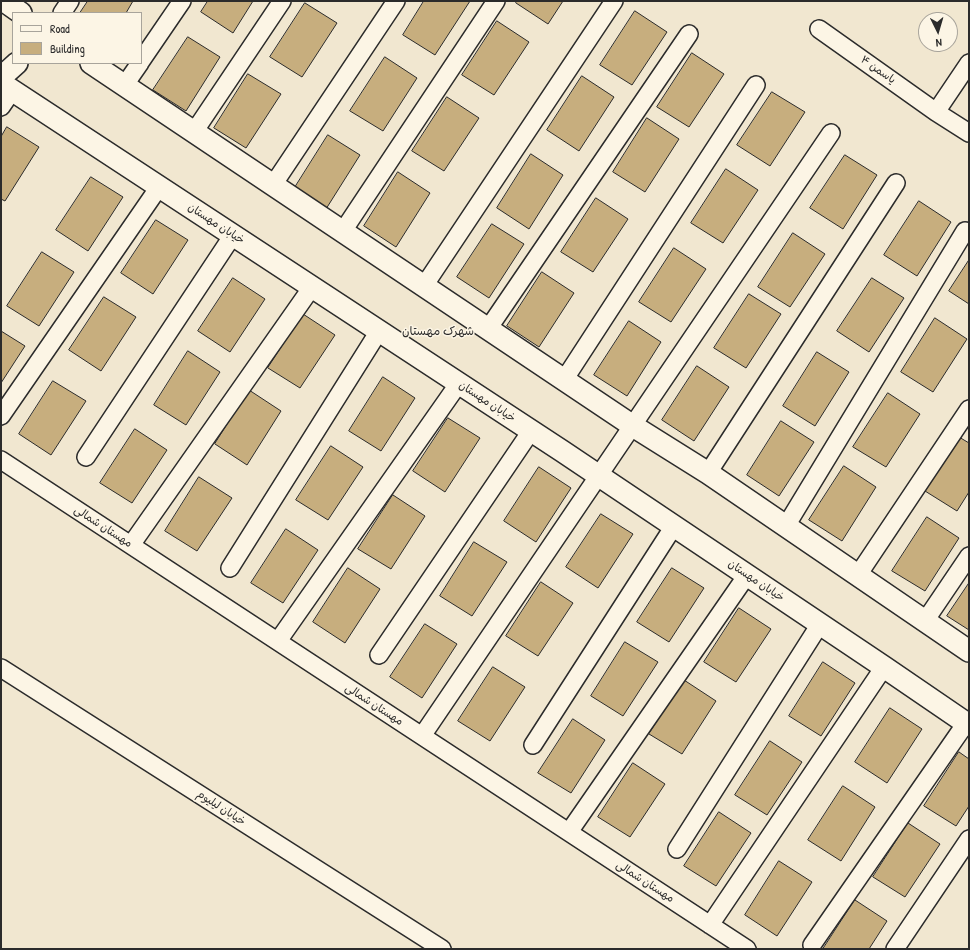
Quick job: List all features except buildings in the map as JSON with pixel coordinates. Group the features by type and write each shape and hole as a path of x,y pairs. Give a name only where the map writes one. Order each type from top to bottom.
{"street":[{"path":"4,1 20,12"},
{"path":"63,12 70,1"},
{"path":"142,59 182,1"},
{"path":"194,132 282,1"},
{"path":"273,185 396,1"},
{"path":"343,232 496,1"},
{"path":"424,286 614,1"},
{"name":"یاسمن ۴","path":"818,29 936,112 969,133"},
{"path":"488,329 689,34"},
{"path":"936,112 969,63"},
{"path":"4,89 7,72 16,64"},
{"path":"91,64 633,426 708,473 969,652"},
{"path":"124,86 139,64"},
{"path":"564,380 756,85"},
{"name":"خیابان مهستان","path":"4,89 159,187 459,383 967,724"},
{"path":"422,736 831,133"},
{"path":"708,473 896,183"},
{"path":"1,416 159,187"},
{"path":"786,526 965,231"},
{"path":"86,457 233,235"},
{"path":"131,546 312,287"},
{"path":"230,568 379,331"},
{"path":"278,642 459,383"},
{"path":"858,575 969,409"},
{"path":"379,655 531,431"},
{"name":"مهستان شمالی","path":"1,460 747,949"},
{"path":"533,745 674,526"},
{"path":"925,621 969,556"},
{"path":"569,832 747,575"},
{"path":"677,849 820,624"},
{"path":"710,925 884,667"},
{"name":"خیابان لیلیوم","path":"1,668 442,949"},
{"path":"812,945 967,724"},
{"path":"894,949 969,839"}],"district":[{"name":"شهرک مهستان","path":"438,332"}]}
